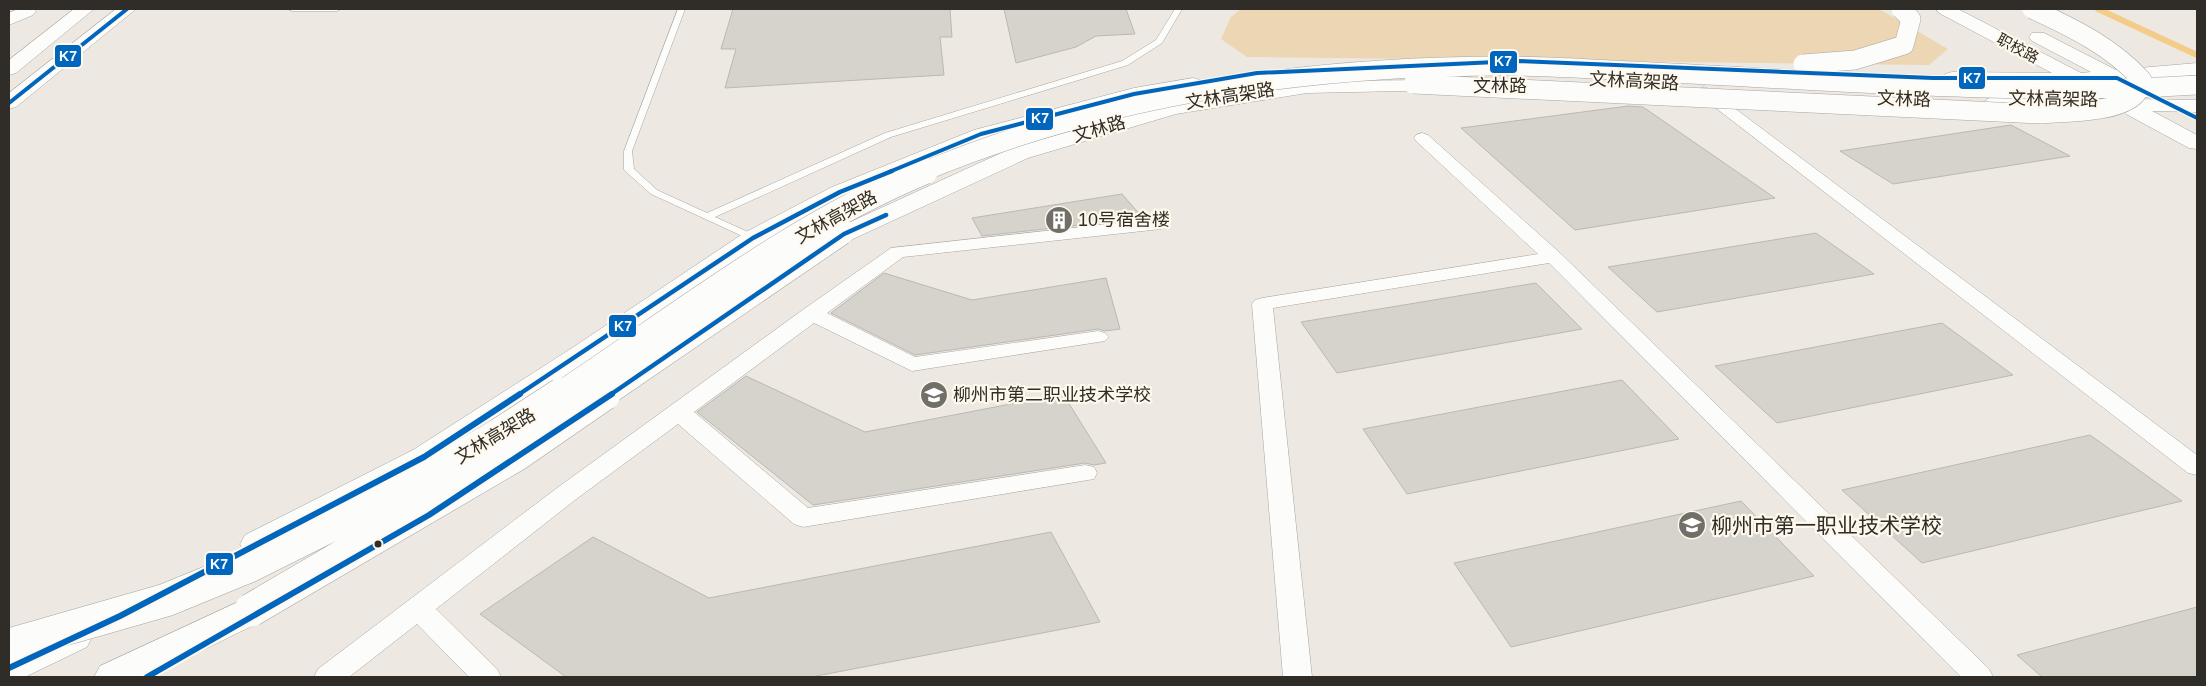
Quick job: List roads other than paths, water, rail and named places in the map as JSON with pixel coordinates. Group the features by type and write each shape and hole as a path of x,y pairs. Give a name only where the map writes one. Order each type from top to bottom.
{"main road":[{"path":"9,69 86,9"},
{"path":"9,103 127,9"},
{"path":"1392,69 1549,59 1831,64 1882,55 1904,45 1911,19 1901,9"},
{"name":"职校路","path":"1944,9 2197,143"},
{"path":"1362,80 1477,88 2041,114 2082,111 2122,103 2136,94 2142,80 2130,66 2091,37 2032,9"},
{"path":"9,22 28,10"},
{"name":"职校路","path":"2019,27 2197,118"},
{"name":"文林路","path":"9,668 120,616 424,457 582,354 753,238 840,192 982,134 1134,94 1257,73 1518,61 1933,78 2078,79 2196,75"},
{"name":"文林高架路","path":"9,645 79,626 184,593 263,561 414,485 516,425 754,264 835,214 905,179 969,152 1079,116 1159,98 1256,80 1392,69 1488,66 1553,67 1915,85 2126,88 2196,75"},
{"name":"文林高架路","path":"113,677 251,610 517,454 828,240 875,212 985,161 1081,128 1130,114 1206,99 1305,84 1401,77 1594,79 1927,96 2054,100 2197,99"},
{"name":"文林路","path":"147,677 429,516 548,438 844,234 1020,153 1173,108 1307,87 1585,86 1704,92 2127,106 2197,106"}],"street":[{"path":"1704,92 2197,467"},
{"path":"1422,138 1553,257 1979,677"},
{"path":"328,677 566,494 811,313 898,252 1154,225"},
{"path":"1297,677 1262,304 1553,257"},
{"path":"811,313 912,364 1098,337"},
{"path":"678,411 803,518 1085,473"},
{"path":"418,608 487,677"}],"lane":[{"path":"292,9 337,9"},
{"path":"681,9 628,151 629,170 654,192 753,238"},
{"path":"708,216 888,135 1125,63 1159,42 1178,9"}],"waterway":[{"path":"2098,9 2197,55"}],"place":[{"name":"10号宿舍楼","path":"1059,220"},
{"name":"柳州市第二职业技术学校","path":"934,395"},
{"name":"柳州市第一职业技术学校","path":"1692,525"}]}
